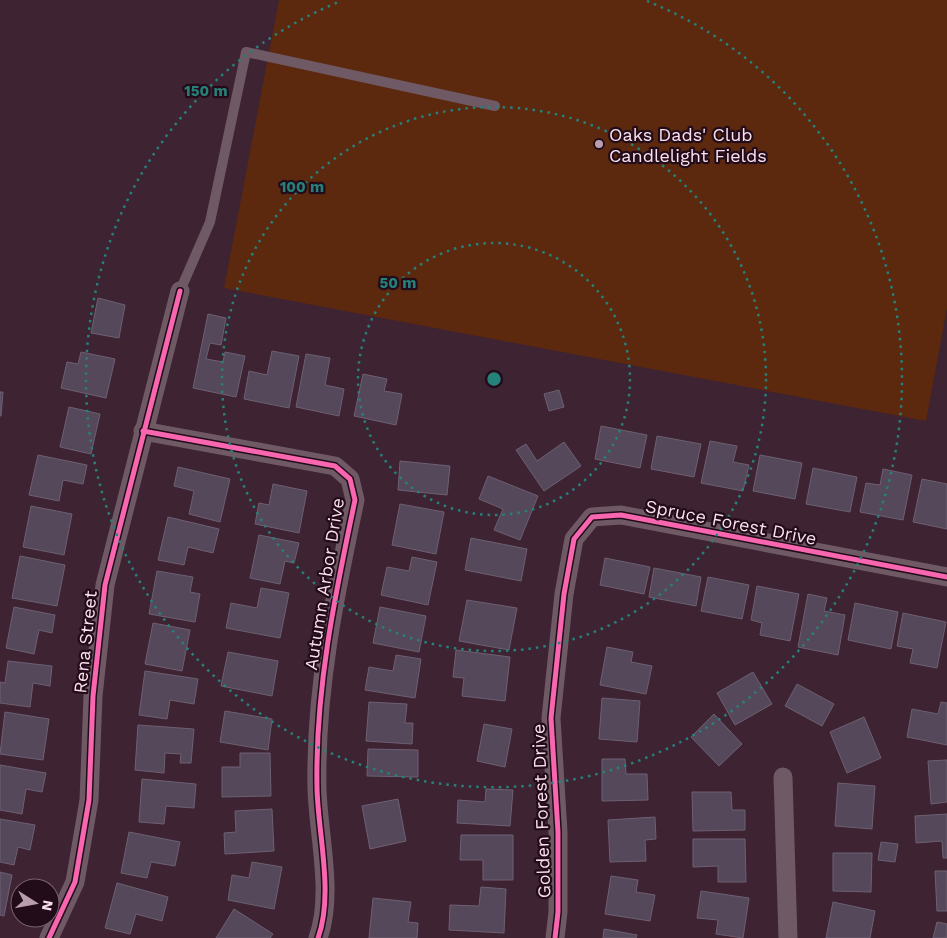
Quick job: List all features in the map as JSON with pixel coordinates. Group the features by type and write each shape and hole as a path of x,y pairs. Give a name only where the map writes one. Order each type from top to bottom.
{"street":[{"name":"Rena Street","path":"49,938 75,882 89,800 93,696 105,585 180,291"},
{"name":"Autumn Arbor Drive","path":"143,431 335,466 350,479 355,500 321,681 317,788 324,871 322,926 318,938"},
{"name":"Spruce Forest Drive","path":"564,594 574,539 592,517 621,515 947,577"},
{"name":"Golden Forest Drive","path":"555,938 558,912 558,832 551,718 564,594"},
{"path":"782,777 788,938"}],"lane":[{"path":"180,291 210,222 246,52 495,106"}],"shaded area":[{"name":"Oaks Dads' Club Candlelight Fields","path":"279,0 947,0 947,308 926,421 224,288"}],"building":[{"path":"98,298 125,305 119,338 91,333"},
{"path":"208,314 226,318 221,345 210,343 206,359 223,362 225,352 245,356 236,397 193,388"},
{"path":"272,351 299,356 289,408 244,399 249,371 267,375"},
{"path":"81,352 115,359 106,398 61,388 67,362 78,364"},
{"path":"306,354 330,358 325,385 344,389 339,416 296,407"},
{"path":"363,374 387,379 384,391 402,394 396,425 354,416"},
{"path":"559,390 564,407 549,411 544,394"},
{"path":"0,392 3,392 1,416 0,416"},
{"path":"69,407 100,414 91,454 60,447"},
{"path":"601,426 647,435 640,468 595,459"},
{"path":"657,436 701,444 694,477 651,469"},
{"path":"710,441 737,446 733,462 749,465 743,491 701,483"},
{"path":"564,442 581,466 544,491 516,450 526,444 537,461"},
{"path":"38,455 87,465 83,484 63,480 59,501 29,495"},
{"path":"760,455 802,463 795,499 753,491"},
{"path":"400,461 450,466 447,495 398,490"},
{"path":"178,467 230,479 220,522 189,514 194,491 174,486"},
{"path":"813,468 857,477 850,512 806,504"},
{"path":"883,469 912,475 903,520 860,512 866,483 880,485"},
{"path":"488,476 538,496 520,540 494,530 503,509 479,499"},
{"path":"922,479 947,484 947,529 913,522"},
{"path":"273,484 307,491 299,533 255,524 259,503 269,505"},
{"path":"400,504 444,512 436,554 392,545"},
{"path":"31,506 72,514 64,555 23,547"},
{"path":"168,517 219,529 213,553 188,547 184,565 158,560"},
{"path":"259,535 299,543 294,563 285,561 280,584 250,578"},
{"path":"471,538 527,549 521,581 465,570"},
{"path":"20,556 65,565 57,606 12,598"},
{"path":"412,557 437,562 428,605 381,595 387,567 409,571"},
{"path":"605,558 650,567 644,594 600,585"},
{"path":"654,568 701,577 696,606 649,597"},
{"path":"157,571 193,577 190,592 200,594 195,622 149,614"},
{"path":"708,577 749,585 742,619 701,611"},
{"path":"757,586 799,594 790,641 760,635 762,623 751,620"},
{"path":"261,588 289,593 280,638 226,628 231,603 257,608"},
{"path":"808,594 827,598 824,611 845,615 838,655 798,647"},
{"path":"467,600 517,608 509,650 459,641"},
{"path":"855,603 898,612 891,649 848,640"},
{"path":"14,607 55,615 52,633 39,630 34,654 6,648"},
{"path":"380,607 426,616 419,652 373,643"},
{"path":"903,613 946,622 937,668 910,663 913,649 897,646"},
{"path":"153,623 190,630 182,671 145,664"},
{"path":"607,647 633,652 631,662 652,666 646,694 600,685"},
{"path":"456,650 510,657 505,701 462,696 464,678 453,677"},
{"path":"228,652 278,661 272,696 221,686"},
{"path":"396,655 421,659 415,698 365,690 369,667 393,671"},
{"path":"8,661 52,666 50,686 33,683 30,707 0,703 0,682 5,683"},
{"path":"145,671 198,679 194,704 170,700 167,719 139,715"},
{"path":"753,672 772,704 735,725 717,693"},
{"path":"797,684 834,704 822,726 785,706"},
{"path":"602,698 640,701 637,742 599,739"},
{"path":"369,702 407,704 405,723 413,723 412,744 366,741"},
{"path":"941,702 947,703 947,745 907,737 912,709 938,714"},
{"path":"225,711 272,719 268,750 220,742"},
{"path":"5,712 49,719 43,760 0,754"},
{"path":"714,714 742,744 719,766 691,737"},
{"path":"864,717 881,758 847,773 830,732"},
{"path":"484,724 512,729 505,767 477,761"},
{"path":"138,725 194,729 191,763 180,763 181,754 165,753 164,773 135,770"},
{"path":"368,749 418,750 418,777 367,776"},
{"path":"240,753 270,753 271,796 222,797 222,767 240,767"},
{"path":"602,759 625,759 626,774 647,774 648,800 602,801"},
{"path":"947,760 947,802 931,804 928,761"},
{"path":"0,765 46,773 42,792 26,789 22,814 0,810"},
{"path":"142,779 196,784 194,808 166,806 164,824 139,822"},
{"path":"838,783 875,786 872,829 835,826"},
{"path":"486,789 513,790 510,826 457,823 458,800 485,802"},
{"path":"692,792 731,792 732,810 745,810 745,830 693,831"},
{"path":"398,799 406,841 370,849 362,806"},
{"path":"272,809 274,851 225,854 224,833 236,832 235,811"},
{"path":"947,814 947,858 943,858 942,841 916,843 915,816"},
{"path":"655,817 656,839 645,840 646,861 610,862 608,820"},
{"path":"0,819 35,825 30,850 18,847 14,865 0,862"},
{"path":"129,832 180,842 175,866 151,862 147,878 121,873"},
{"path":"461,835 513,835 513,880 483,880 483,860 460,860"},
{"path":"693,839 745,839 746,882 718,882 718,866 693,867"},
{"path":"881,842 898,844 895,862 878,860"},
{"path":"833,853 872,853 871,892 833,891"},
{"path":"252,862 282,867 274,909 228,900 232,875 249,878"},
{"path":"935,871 947,871 947,911 937,911"},
{"path":"0,872 12,875 4,916 0,915"},
{"path":"611,876 638,880 636,892 655,895 650,921 605,914"},
{"path":"117,883 168,897 162,921 136,914 130,934 105,928"},
{"path":"481,887 506,889 504,933 449,930 450,905 479,906"},
{"path":"701,891 749,898 743,938 716,934 718,920 697,918"},
{"path":"373,898 411,902 408,922 418,923 417,938 369,938"},
{"path":"833,902 875,911 870,938 826,938"},
{"path":"234,909 273,934 270,938 216,938"},
{"path":"937,922 947,924 947,938 933,938"},
{"path":"604,929 637,935 636,938 603,938"}],"cycle path":[{"path":"49,938 75,882 89,800 93,696 105,585 180,291"},
{"path":"143,431 335,466 350,479 355,500 340,571 319,715 317,788 324,864 325,902 323,921 318,938"},
{"path":"555,938 558,912 558,832 551,718 564,594 574,539 592,517 621,515 947,577"}],"place":[{"name":"Oaks Dads' Club Candlelight Fields","path":"599,144"}]}
